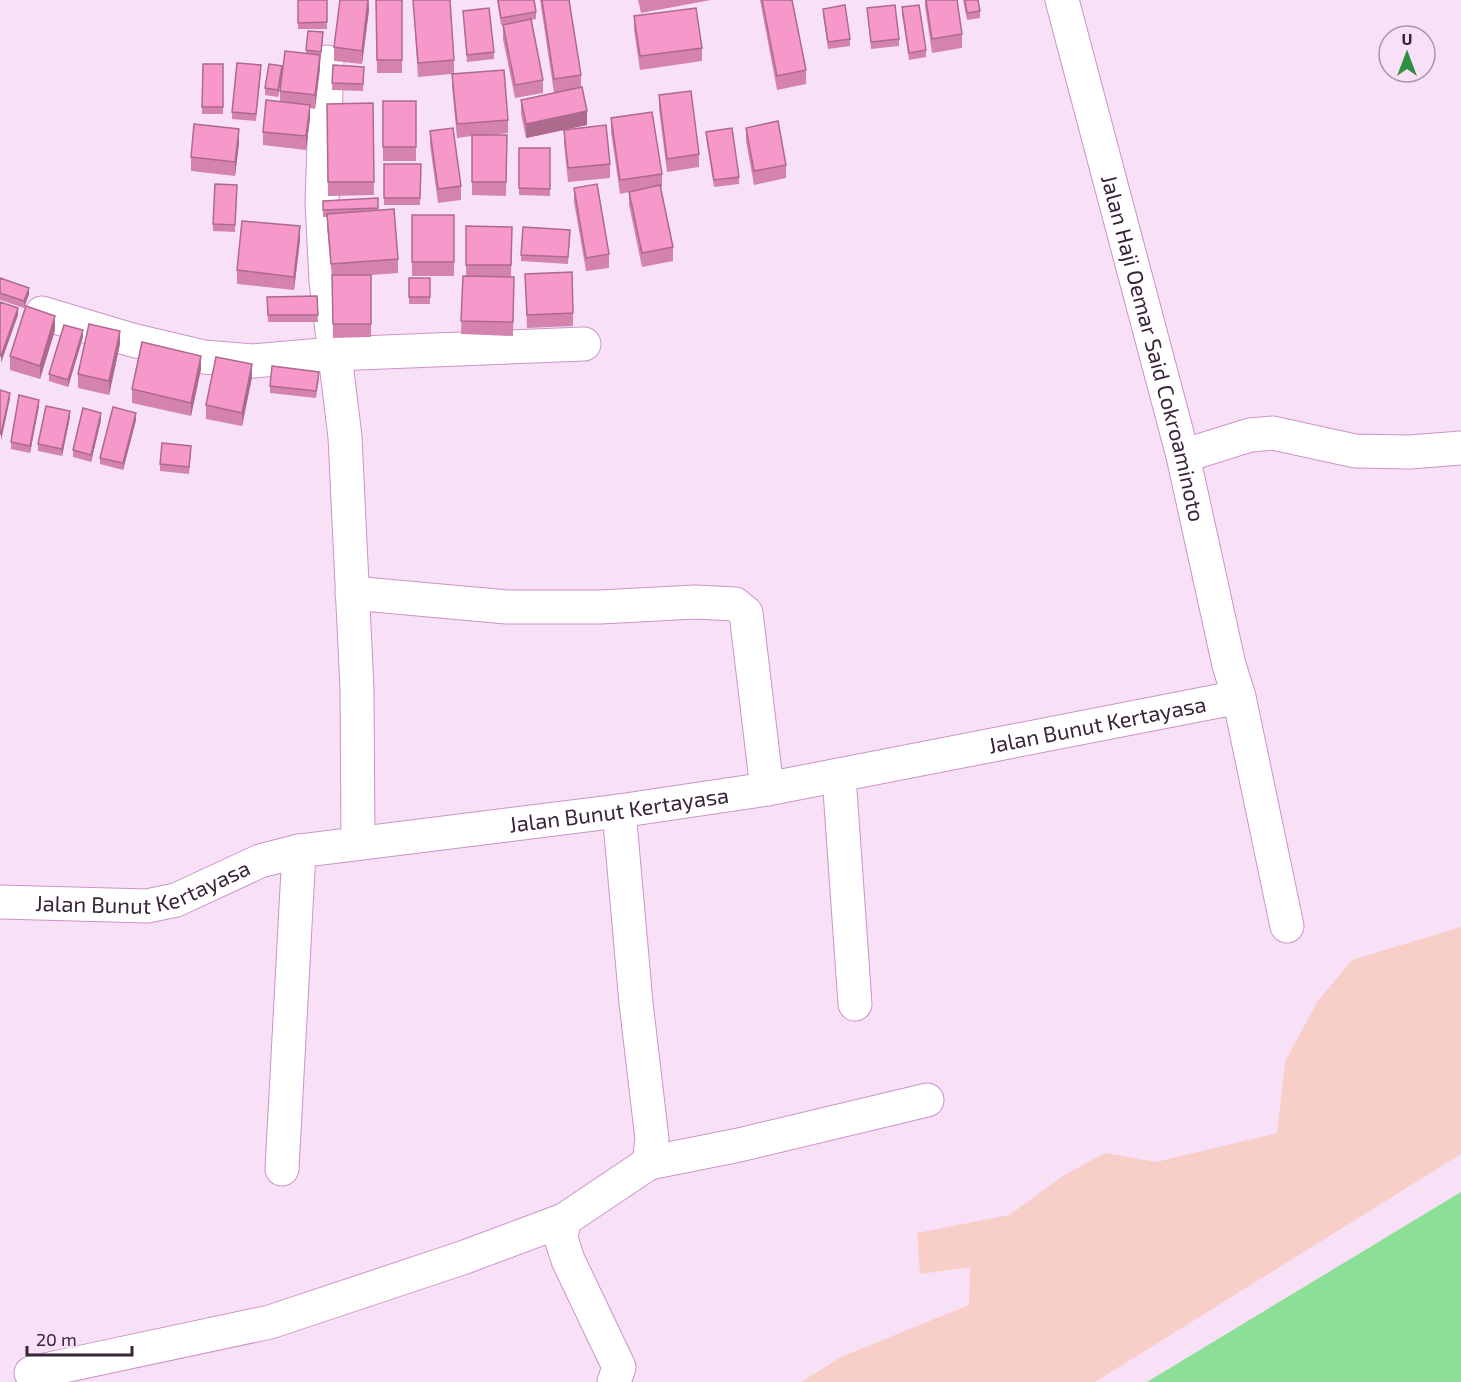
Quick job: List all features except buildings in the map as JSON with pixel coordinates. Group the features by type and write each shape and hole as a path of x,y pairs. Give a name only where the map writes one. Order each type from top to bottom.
{"street":[{"name":"Jalan Haji Oemar Said Cokroaminoto","path":"1062,0 1183,456 1229,664 1239,697 1287,926"},
{"path":"327,62 322,202 334,354 345,437 357,689 358,842"},
{"path":"42,313 132,340 204,357 252,361 334,354 584,344"},
{"path":"1183,456 1250,435 1273,432 1355,450 1410,452 1461,448"},
{"path":"352,593 507,607 600,607 695,602 735,604 746,614 767,789"},
{"name":"Jalan Bunut Kertayasa","path":"0,902 147,906 176,900 260,861 299,851 619,811 767,789 1239,697"},
{"path":"839,776 855,1004"},
{"path":"619,811 636,1003 652,1139 650,1163"},
{"path":"282,1168 299,851"},
{"path":"31,1373 270,1322 465,1257 564,1220 650,1163 739,1145 927,1100"},
{"path":"564,1220 561,1238 568,1260 619,1367 614,1382"}],"shaded area":[{"path":"1461,927 1461,1154 1095,1382 801,1382 843,1356 969,1305 970,1267 920,1274 917,1233 1009,1215 1061,1177 1105,1153 1156,1162 1277,1133 1285,1062 1317,1002 1352,960"},
{"path":"1461,1192 1461,1382 1147,1382"}]}
